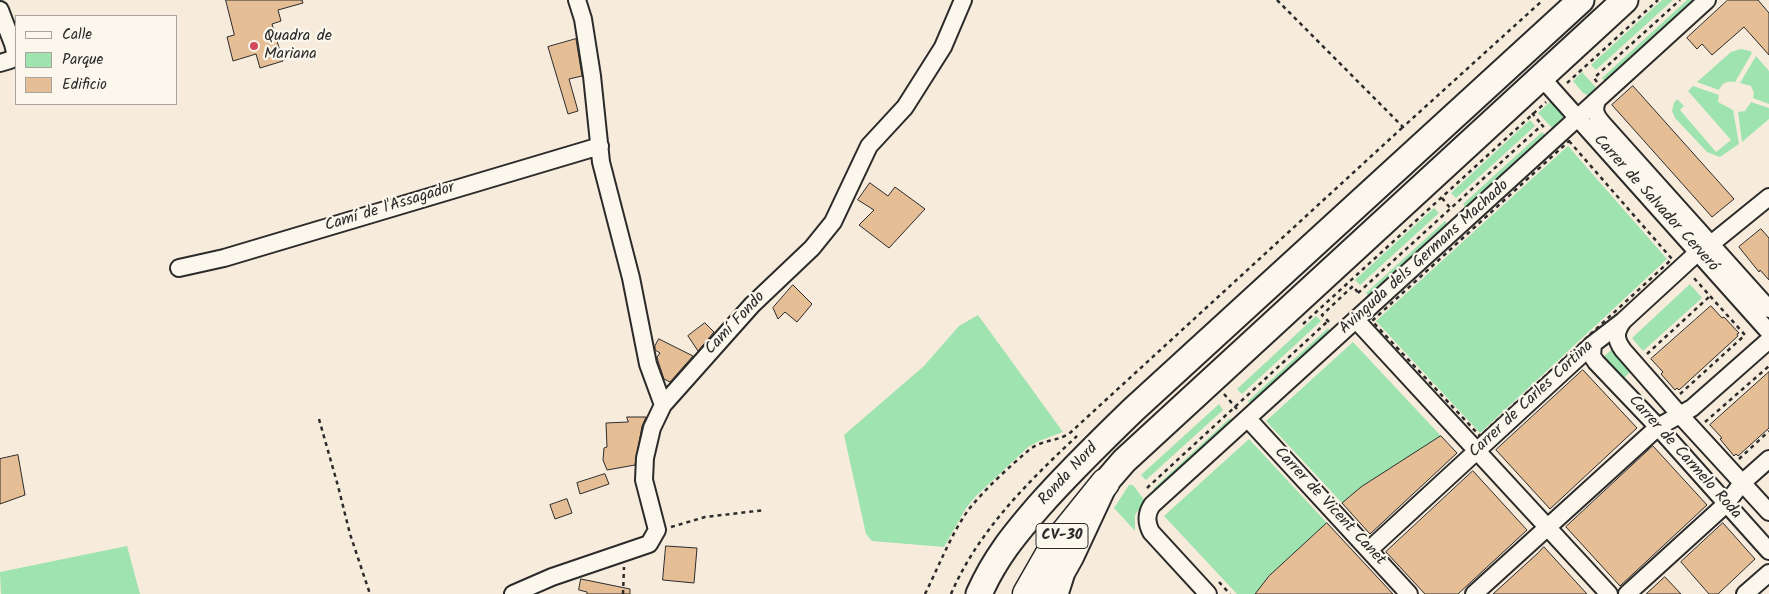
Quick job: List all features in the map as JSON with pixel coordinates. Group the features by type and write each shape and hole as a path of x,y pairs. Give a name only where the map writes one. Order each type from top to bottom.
{"highway":[{"name":"Ronda Nord","path":"1027,594 1055,545 1105,483"}],"main road":[{"name":"Ronda Nord","path":"979,594 1003,549 1071,470 1133,410 1581,0"},
{"path":"1055,594 1062,572 1105,483 1124,461 1625,0"}],"street":[{"path":"577,0 583,19 592,76 601,162 631,278 648,364 663,405"},
{"name":"Camí Fondo","path":"657,530 644,480 645,458 652,428 663,405 752,305 812,248 833,222 869,146 905,107 934,62 943,47 963,0"},
{"name":"Avinguda dels Germans Machado","path":"1213,587 1151,532 1147,518 1148,511 1152,505 1244,415 1356,321 1558,144 1578,118 1707,0"},
{"path":"0,10 15,50"},
{"path":"0,62 15,57"},
{"name":"Carrer de Salvador Cerveró","path":"1541,77 1704,249 1769,309"},
{"name":"Carrer de Salvador Cerveró","path":"1597,101 1594,109 1596,116 1769,332"},
{"name":"Camí de l'Assagador","path":"179,268 224,258 600,146"},
{"name":"Carrer de Carles Cortina","path":"1368,550 1593,344 1623,321 1704,249 1769,197"},
{"path":"1356,321 1609,594"},
{"name":"Carrer de Carmelo Roda","path":"1623,321 1618,328 1616,336 1618,344 1769,512"},
{"path":"1474,594 1658,427 1692,408 1769,340"},
{"path":"1593,344 1592,356 1598,365"},
{"path":"1598,365 1597,355 1607,346 1617,345 1623,350"},
{"name":"Carrer de Carmelo Roda","path":"1598,365 1658,427 1769,551"},
{"name":"Carrer de Vicent Canet","path":"1244,415 1409,594"},
{"path":"1627,594 1726,504 1742,483 1769,459"},
{"path":"513,594 552,577 649,544 657,530"},
{"path":"1745,594 1769,573"}],"path":[{"path":"1277,0 1403,127"},
{"path":"925,594 958,526 970,508 990,486 1040,442 1064,437 1070,432 1543,0"},
{"path":"1567,83 1658,0"},
{"path":"1599,83 1594,78 1680,0"},
{"path":"1297,330 1440,197 1546,102"},
{"path":"1528,108 1558,144"},
{"path":"1358,293 1542,126"},
{"path":"1569,141 1672,259 1480,436 1372,321 1558,144 1569,141"},
{"path":"1440,197 1455,213"},
{"path":"1675,392 1680,394 1745,335 1693,277 1690,280"},
{"path":"1334,328 1322,315 1352,286 1364,299"},
{"path":"1332,296 1337,301"},
{"path":"1644,357 1710,296"},
{"path":"1704,423 1769,366"},
{"path":"1222,399 1224,394 1244,415"},
{"path":"319,419 350,534 370,594"},
{"path":"1735,459 1737,460 1769,431"},
{"path":"951,594 974,550 995,521 1053,459"},
{"path":"657,530 705,517 765,510"},
{"path":"623,594 624,554"},
{"path":"1213,587 1230,594"}],"green space":[{"path":"1662,0 1673,0 1596,70 1591,65"},
{"path":"1687,0 1698,0 1607,83 1602,78"},
{"path":"1741,49 1752,53 1735,82 1725,83 1719,90 1697,82 1731,52"},
{"path":"1756,56 1769,71 1769,104 1753,98 1754,93 1751,86 1740,83"},
{"path":"1582,72 1599,91 1590,96 1583,93 1573,81"},
{"path":"1693,86 1719,95 1718,102 1733,110 1739,144 1720,157 1707,152 1675,118 1672,111 1677,99 1684,106 1680,110 1716,152 1731,140 1688,91"},
{"path":"1552,100 1563,116 1561,125 1555,131 1538,113"},
{"path":"1751,102 1769,108 1769,119 1742,142 1738,112 1745,111"},
{"path":"1530,120 1535,126 1456,198 1451,193"},
{"path":"1542,132 1547,137 1468,210 1463,204"},
{"path":"1568,146 1667,259 1480,433 1376,321"},
{"path":"1434,208 1439,213 1360,285 1355,280"},
{"path":"1445,221 1450,226 1371,299 1366,293"},
{"path":"1690,284 1702,298 1643,351 1632,338"},
{"path":"978,315 1063,432 1028,447 976,496 966,508 944,547 872,541 866,534 844,435 924,366 959,326"},
{"path":"1316,316 1321,321 1242,394 1237,389"},
{"path":"1328,328 1333,334 1253,406 1248,401"},
{"path":"1353,342 1441,436 1361,487 1342,503 1266,421"},
{"path":"1611,350 1614,350 1632,370 1622,380 1603,359"},
{"path":"1219,404 1223,410 1146,480 1141,475"},
{"path":"1230,418 1235,424 1158,494 1153,489"},
{"path":"1249,439 1327,523 1268,577 1255,594 1237,594 1164,516"},
{"path":"1129,485 1133,485 1145,501 1135,515 1135,531 1114,508"},
{"path":"127,546 140,594 1,594 0,572"}],"building":[{"path":"226,0 302,0 303,3 278,10 281,21 272,24 283,61 260,68 256,54 233,61 227,37 234,35"},
{"path":"1728,0 1758,0 1769,13 1769,55 1744,27 1712,55 1702,44 1697,49 1687,38"},
{"path":"576,39 582,76 569,79 578,111 568,114 548,47"},
{"path":"1633,86 1734,199 1712,217 1612,105"},
{"path":"870,183 888,196 895,187 925,209 889,248 859,225 874,210 858,200"},
{"path":"1761,229 1769,238 1769,280 1760,270 1759,272 1739,247"},
{"path":"793,285 812,304 797,322 785,312 778,319 773,308"},
{"path":"1711,306 1739,333 1737,334 1738,336 1679,390 1677,388 1675,390 1661,374 1663,372 1651,359"},
{"path":"705,323 714,332 698,351 688,336"},
{"path":"659,339 693,356 670,382 664,379 657,357 660,353 655,350"},
{"path":"1583,370 1637,428 1550,509 1496,450"},
{"path":"1769,372 1769,428 1738,456 1736,454 1734,456 1720,439 1722,438 1710,425"},
{"path":"627,417 646,417 642,426 635,465 607,470 603,460 604,448 607,447 606,423 628,422"},
{"path":"1441,436 1457,453 1370,534 1342,503 1361,487"},
{"path":"1653,446 1707,505 1620,586 1566,527"},
{"path":"18,455 25,495 0,504 0,459"},
{"path":"1473,471 1527,530 1458,594 1425,594 1386,552"},
{"path":"605,474 609,484 580,494 577,483"},
{"path":"567,499 572,513 555,519 550,505"},
{"path":"1327,523 1393,594 1255,594 1269,576"},
{"path":"1723,523 1755,559 1718,594 1709,594 1681,562"},
{"path":"666,546 697,548 694,583 663,580"},
{"path":"1544,547 1587,594 1493,594 1538,553"},
{"path":"1665,577 1681,594 1646,594 1659,582"},
{"path":"581,579 630,589 630,594 587,594 587,592 579,590"}],"place":[{"name":"Quadra de Mariana","path":"254,46"}]}
